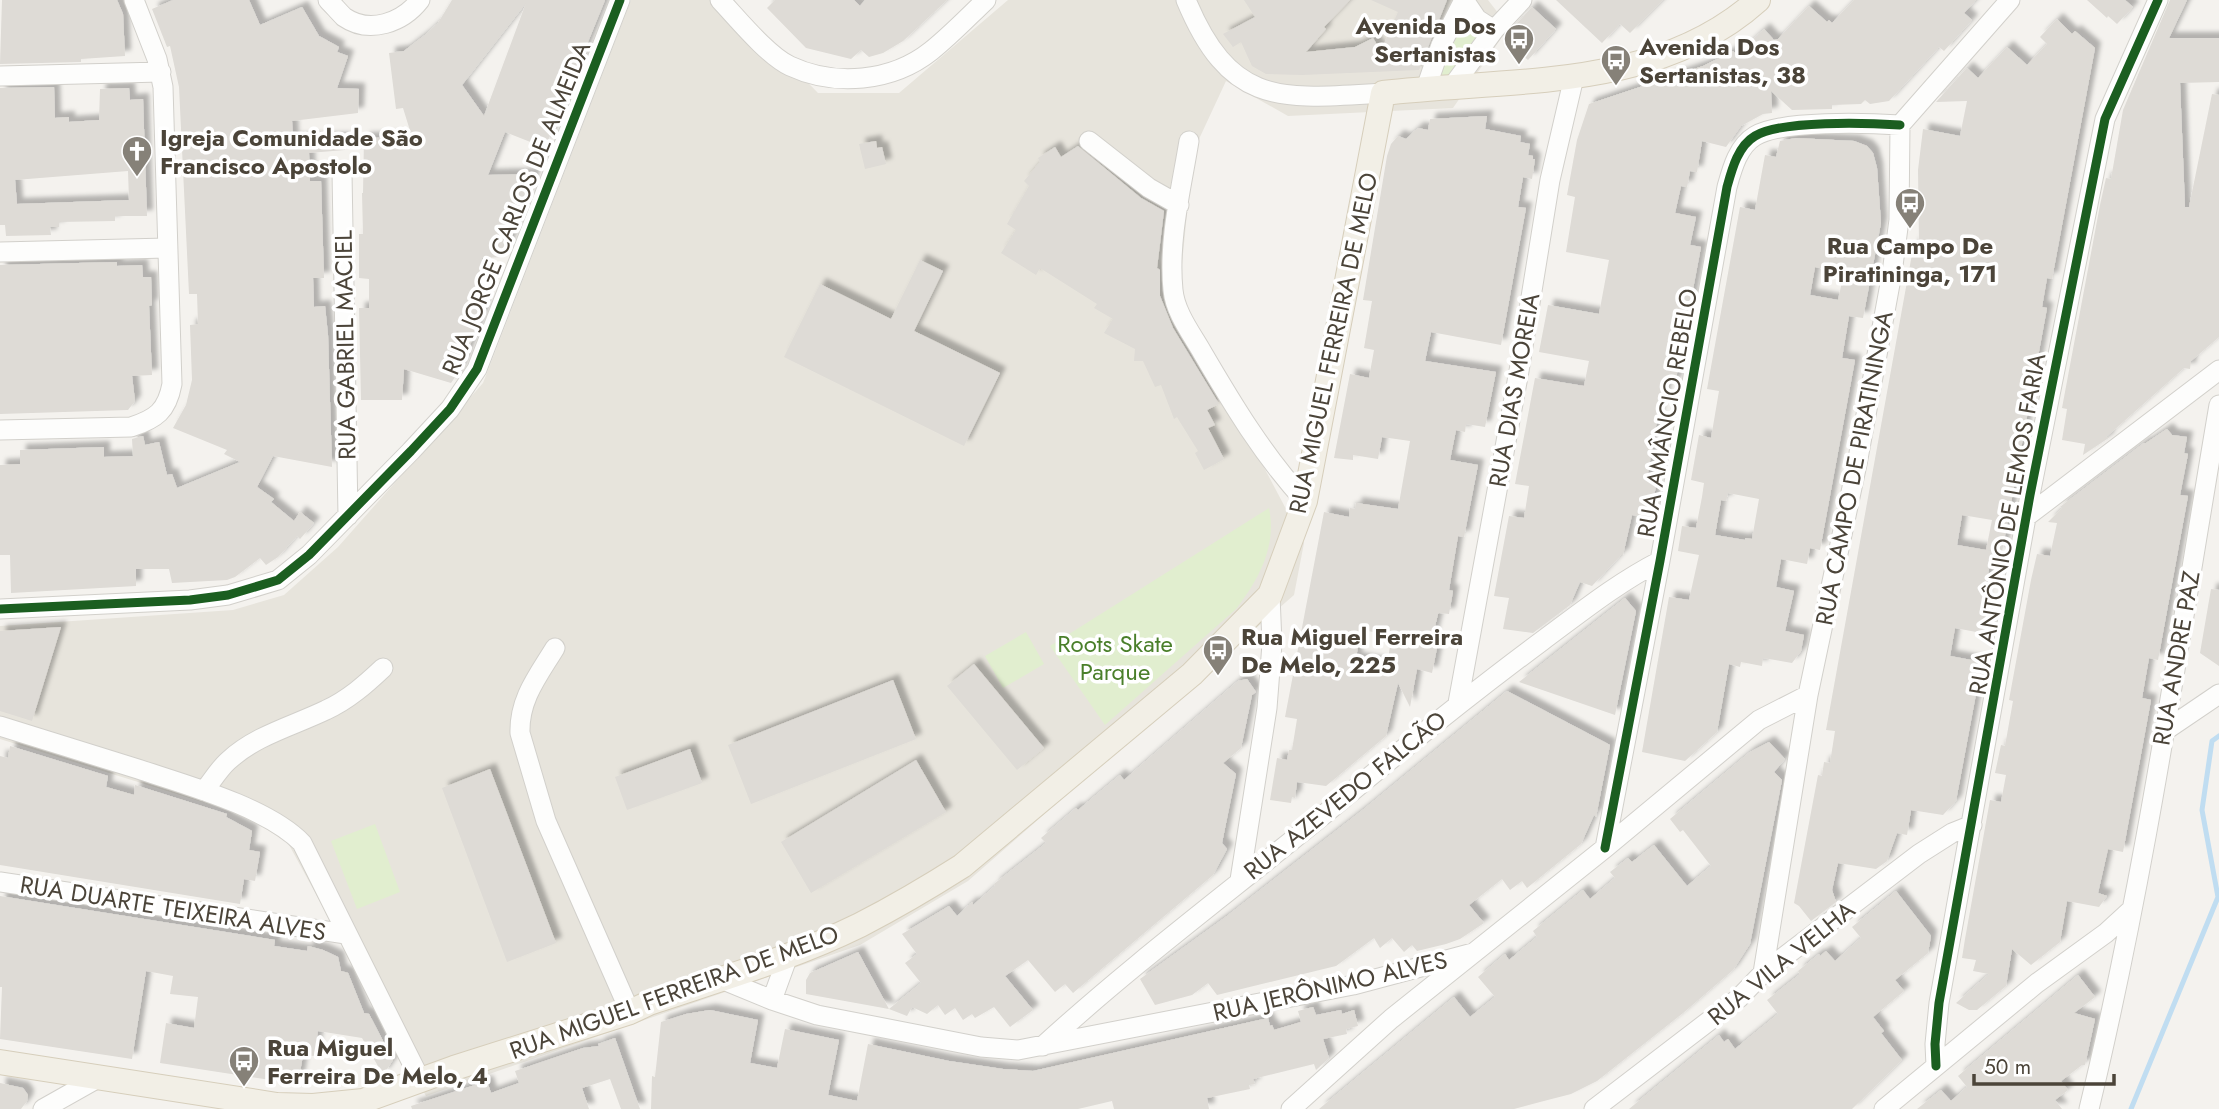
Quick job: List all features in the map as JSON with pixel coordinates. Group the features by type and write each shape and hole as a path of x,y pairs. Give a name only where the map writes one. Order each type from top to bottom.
{"main road":[{"path":"1383,93 1574,77 1617,70 1701,41 1740,17 1758,0"},
{"name":"RUA MIGUEL FERREIRA DE MELO","path":"0,1062 98,1079 183,1100 313,1106 363,1101 788,956 859,926 962,866 1192,674 1270,595 1304,501 1383,93"}],"street":[{"path":"0,430 131,427 148,421 159,413 169,400 172,384 161,72 134,0"},
{"path":"328,0 344,16 363,25 394,22 406,15 420,0"},
{"name":"RUA JORGE CARLOS DE ALMEIDA","path":"0,609 190,600 256,588 278,580 297,566 348,516 450,409 477,369 620,0"},
{"path":"721,0 772,53 789,66 846,80 872,78 903,68 930,52 986,0"},
{"path":"1186,0 1195,22 1213,51 1235,75 1256,87 1307,97 1383,93"},
{"path":"1426,88 1441,45 1464,0 1477,19 1494,30"},
{"path":"1452,87 1494,30 1522,0"},
{"path":"1900,125 2010,0"},
{"name":"RUA ANTÔNIO DE LEMOS FARIA","path":"1936,1066 1940,1003 2026,517 2105,119 2158,0"},
{"path":"0,76 161,72"},
{"name":"RUA DIAS MOREIA","path":"1458,704 1519,372 1550,180 1574,77"},
{"name":"RUA AMÂNCIO REBELO","path":"1605,848 1660,561 1724,200 1733,165 1742,148 1753,137 1767,130 1874,123 1900,125"},
{"name":"RUA CAMPO DE PIRATININGA","path":"1763,973 1808,695 1857,464 1892,273 1899,220 1900,125"},
{"path":"1089,141 1149,188 1178,205"},
{"path":"1189,141 1178,205 1172,268 1175,303 1248,430 1280,474 1304,501"},
{"name":"RUA GABRIEL MACIEL","path":"342,173 348,516"},
{"path":"0,252 167,248"},
{"path":"2026,517 2219,370"},
{"name":"RUA ANDRE PAZ","path":"2089,1109 2109,1026 2219,405"},
{"name":"RUA AZEVEDO FALCÃO","path":"1043,1046 1240,880 1458,704 1623,581 1660,561"},
{"path":"1240,880 1267,708 1272,644 1270,595"},
{"path":"555,648 527,693 520,719 520,733 546,821 630,1012"},
{"path":"204,791 222,767 241,751 261,738 327,710 350,696 383,668"},
{"path":"2163,732 2219,694"},
{"name":"RUA JERÔNIMO ALVES","path":"721,979 817,1015 981,1048 1018,1050 1353,985 1473,953 1759,720 1808,695"},
{"path":"0,726 204,791 277,823 291,832 302,843 421,1081"},
{"name":"RUA VILA VELHA","path":"1594,1109 1739,998 1763,973 1936,841 1972,825"},
{"name":"RUA DUARTE TEIXEIRA ALVES","path":"0,882 346,934"},
{"path":"1884,1109 2130,911"},
{"path":"1291,1109 1391,1019 1473,953"},
{"path":"772,1000 788,956"},
{"path":"43,1109 98,1079"}],"shaded area":[{"path":"631,0 727,0 818,93 899,93 1008,0 1488,0 1509,27 1453,108 1288,116 1226,81 1193,152 1178,305 1304,543 1294,595 968,881 860,945 426,1096 288,843 244,815 0,739 0,626 233,610 284,595 338,547 483,383"}],"green space":[{"path":"1467,18 1481,33 1454,75 1444,77 1438,72 1462,19"},
{"name":"Roots Skate Parque","path":"1269,508 1270,536 1264,562 1236,609 1105,725 1050,646"},
{"path":"1026,632 1044,664 1003,688 985,656"},
{"path":"375,824 400,892 357,909 331,841"}],"building":[{"path":"2,0 117,0 123,14 125,56 81,59 81,62 0,64"},
{"path":"173,0 249,0 260,25 302,7 319,36 339,47 337,52 348,56 337,88 359,89 358,113 292,121 293,139 345,138 345,150 309,153 310,181 321,181 324,278 313,278 314,307 325,306 332,467 273,456 257,487 274,499 271,502 294,521 300,512 314,523 300,539 297,536 278,557 266,565 260,558 227,580 172,583 169,569 136,569 136,586 11,593 10,555 0,555 0,465 20,464 20,450 104,447 104,457 133,456 132,439 143,436 145,445 159,442 167,475 172,474 177,488 240,462 224,454 227,450 173,428 186,405 192,380 190,325 198,324 197,294 189,294 179,87 170,46 167,47 152,9"},
{"path":"452,0 605,0 547,143 539,140 538,145 505,132 488,175 535,174 504,257 482,258 484,310 460,370 451,383 404,369 402,400 361,400 359,308 369,308 369,279 359,278 359,234 363,234 364,138 412,137 403,108 396,109 389,53 404,51 438,23","holes":["526,3 484,116 462,85"]},
{"path":"775,0 854,0 860,6 865,0 947,0 903,41 883,53 869,57 861,50 851,59 806,48 767,8"},
{"path":"1244,0 1350,0 1324,27 1326,29 1306,52 1355,47 1373,38 1381,51 1398,12 1371,0 1447,0 1419,70 1302,75 1266,74 1252,66 1241,42 1233,47 1223,34 1255,17"},
{"path":"1556,0 1663,0 1630,33 1620,24 1602,43"},
{"path":"1854,0 1976,0 1964,13 1972,20 1944,51 1939,47 1889,101 1870,104 1865,100 1861,104 1832,105 1832,109 1792,110 1771,91 1772,113 1763,114 1741,126 1726,147 1702,141 1697,172 1690,171 1687,187 1681,186 1675,213 1696,217 1690,245 1701,247 1675,384 1667,382 1659,409 1648,473 1658,475 1650,518 1632,515 1623,555 1592,586 1580,582 1570,605 1533,633 1503,629 1509,598 1494,596 1509,516 1524,518 1529,486 1515,484 1535,378 1584,386 1589,361 1539,352 1548,305 1599,314 1609,260 1566,252 1575,197 1567,195 1577,140 1589,104 1703,66 1733,51 1737,55 1764,29 1774,40 1778,39 1809,6 1827,22 1829,20 1832,23"},
{"path":"2087,0 2125,0 2133,7 2117,24"},
{"path":"2170,0 2187,0 2169,38 2219,38 2219,82 2180,83 2185,207 2189,207 2212,94 2219,95 2219,337 2191,361 2190,369 2184,368 2106,437 2110,437 2083,455 2085,444 2062,440 2067,409 2062,408 2100,205 2106,178 2111,179 2123,110"},
{"path":"1532,7 1556,29 1528,60 1504,38"},
{"path":"2057,19 2072,34 2075,31 2095,48 2052,279 2047,278 2042,307 2047,308 2002,552 1987,550 1992,551 1983,605 1992,607 1987,634 1955,628 1950,656 1982,662 1956,801 1943,815 1911,810 1907,835 1897,833 1887,861 1876,869 1838,863 1832,890 1836,902 1811,921 1794,903 1818,775 1822,776 1824,762 1830,763 1835,731 1826,730 1914,243 1919,244 1918,170 1923,129 1960,136 1967,101 1936,102 1967,68 1978,78 2007,47 2027,65 2047,44 2040,37","holes":["1962,515 1992,520 1986,550 1957,545"]},
{"path":"54,87 55,118 69,117 69,122 99,120 100,89 129,88 130,100 143,99 147,216 115,216 115,221 59,222 59,227 50,227 51,235 6,236 5,225 0,225 0,88","holes":["128,171 129,200 17,204 15,180"]},
{"path":"1487,116 1485,129 1521,136 1520,142 1530,144 1528,155 1535,159 1532,179 1523,177 1518,207 1526,208 1501,345 1431,332 1425,361 1496,372 1485,427 1466,424 1465,432 1456,430 1450,460 1478,465 1464,537 1458,536 1449,590 1453,591 1449,614 1438,614 1430,647 1437,648 1432,673 1417,669 1410,707 1398,683 1386,736 1326,786 1297,782 1295,798 1292,797 1291,803 1270,800 1277,758 1287,760 1289,750 1292,750 1297,719 1285,717 1324,512 1349,517 1350,508 1355,509 1356,503 1398,509 1410,441 1382,437 1378,459 1353,455 1353,460 1334,458 1350,374 1369,378 1374,350 1364,348 1372,301 1363,300 1387,156 1391,144 1398,136 1406,139 1418,128 1428,130 1430,119","holes":["1361,630 1392,635 1387,664 1356,658"]},
{"path":"1796,138 1854,141 1867,146 1873,153 1877,168 1881,223 1863,318 1849,316 1842,358 1855,360 1820,550 1810,548 1807,564 1781,559 1776,587 1794,591 1785,631 1804,635 1801,651 1792,663 1763,658 1762,666 1741,662 1740,667 1729,664 1717,732 1685,761 1642,752 1669,597 1689,600 1699,555 1678,551 1682,526 1696,528 1702,497 1704,483 1691,480 1699,435 1711,438 1719,391 1707,389 1740,207 1755,210 1765,155 1776,157 1780,141","holes":["1815,267 1844,273 1838,300 1810,295","1728,493 1759,499 1752,539 1715,535 1721,500 1726,501"]},
{"path":"876,141 877,148 882,147 886,164 865,169 859,144"},
{"path":"1078,146 1141,198 1164,211 1157,268 1160,270 1160,296 1173,328 1219,404 1207,410 1215,425 1208,428 1224,459 1204,470 1195,453 1198,451 1177,417 1174,419 1161,385 1155,387 1143,361 1134,361 1135,349 1104,333 1113,319 1094,308 1097,304 1040,268 1036,275 1001,253 1016,230 1007,224 1029,186 1024,181 1040,162 1038,158 1055,147 1061,157"},
{"path":"920,260 943,271 914,331 1000,373 964,446 784,357 820,284 891,319"},
{"path":"117,262 117,266 142,265 143,277 151,277 152,305 149,306 152,375 132,376 135,401 128,410 0,414 0,265"},
{"path":"2167,429 2172,435 2187,437 2184,453 2188,454 2180,495 2188,496 2158,660 2149,658 2142,698 2151,700 2123,852 2108,849 2098,893 2107,896 2099,907 2067,901 2060,942 2031,965 2012,949 2006,986 1977,1010 1969,1010 1956,1003 1989,974 1973,971 1976,960 1962,958 1990,800 2001,802 2006,775 1995,773 2001,745 2005,746 2013,701 2009,700 2037,554 2050,556 2057,523 2048,522 2062,508 2060,507 2144,443"},
{"path":"2211,589 2219,590 2219,666 2200,653"},
{"path":"1625,598 1636,611 1615,715 1519,682"},
{"path":"61,627 32,721 0,711 0,631"},
{"path":"974,664 1044,748 1017,770 947,686"},
{"path":"1247,679 1256,692 1252,695 1241,748 1223,763 1236,774 1222,843 1227,849 1213,875 1073,993 1065,984 1055,992 1028,960 1005,976 1033,1010 1010,1027 994,1007 975,1018 972,1014 963,1020 955,1008 945,1015 938,1005 927,1014 912,1007 907,1016 889,1009 921,983 905,963 917,954 902,934 949,906 957,916 972,902 973,905 995,886 994,884 1046,843 1041,838 1076,808 1078,810 1120,775 1124,780 1238,681"},
{"path":"893,680 916,739 751,804 728,745"},
{"path":"1507,691 1610,745 1596,817 1594,815 1581,844 1527,888 1522,881 1510,890 1502,879 1469,905 1484,923 1460,939 1417,951 1412,945 1404,952 1392,938 1380,948 1374,938 1336,966 1217,995 1208,983 1192,995 1155,1005 1140,979 1227,916 1364,809"},
{"path":"1769,742 1785,759 1774,772 1782,780 1750,944 1733,970 1683,1013 1597,1081 1571,1094 1514,1109 1319,1109 1454,997 1470,1017 1495,997 1478,977 1505,954 1509,960 1537,937 1533,931 1583,890 1590,899 1615,878 1610,872 1628,858 1632,862 1654,845 1687,886 1711,866 1683,830 1680,832 1670,819 1750,752"},
{"path":"10,746 108,776 106,787 134,795 135,785 227,814 226,817 252,831 249,850 260,852 255,881 244,879 240,904 0,865 0,756 8,758"},
{"path":"690,749 702,783 627,810 615,777"},
{"path":"916,760 946,812 811,893 781,842"},
{"path":"490,769 556,943 507,962 442,788"},
{"path":"1896,891 1931,936 1928,953 1895,980 1904,991 1873,1017 1884,1031 1881,1033 1902,1060 1852,1109 1629,1109 1719,1035 1724,1042 1728,1039 1735,1049 1778,1014 1767,1000 1800,974 1798,971 1819,954 1820,956 1826,951 1835,961 1861,938 1852,927"},
{"path":"0,896 275,940 274,946 307,951 308,946 323,950 338,957 341,971 348,973 364,1013 369,1014 393,1060 383,1075 362,1038 318,1031 314,1056 303,1055 299,1078 291,1077 290,1083 160,1063 166,1023 194,1028 198,997 170,994 173,976 146,971 132,1059 0,1039"},
{"path":"858,952 889,1009 806,994 806,980 810,973"},
{"path":"2078,975 2095,997 2074,1013 2095,1019 2085,1065 2061,1081 2068,1090 2055,1100 2062,1109 1917,1109 1941,1090 1951,1101 1967,1087 1958,1076"},
{"path":"1313,1007 1316,1015 1341,1010 1342,1014 1354,1010 1358,1026 1346,1029 1347,1034 1323,1039 1329,1058 1316,1070 1314,1064 1253,1079 1255,1084 1249,1085 1250,1089 1207,1098 1209,1109 1114,1109 1112,1101 1078,1109 651,1109 652,1076 655,1077 661,1022 710,1010 758,1020 750,1063 777,1068 785,1029 839,1040 828,1095 857,1101 868,1044 949,1061 1033,1071 1268,1018 1274,1030 1301,1022 1298,1011"},
{"path":"615,1038 640,1109 621,1109 610,1079 582,1088 589,1109 412,1109 411,1106 487,1081 491,1093 519,1083 515,1071 583,1048 599,1046 598,1044"},
{"path":"0,1083 23,1088 28,1095 21,1109 0,1109"}],"waterway":[{"path":"2131,1109 2218,897 2202,810 2212,741 2219,736"}],"cycle path":[{"path":"0,609 190,600 228,595 278,580 309,555 450,409 477,369 620,0"},
{"path":"1936,1066 1939,1003 2030,495 2105,119 2158,0"},
{"path":"1605,848 1727,187 1734,166 1749,140 1767,131 1825,124 1900,125"}],"place":[{"name":"Avenida Dos Sertanistas","path":"1519,66"},
{"name":"Avenida Dos Sertanistas, 38","path":"1616,87"},
{"name":"Igreja Comunidade São Francisco Apostolo","path":"137,178"},
{"name":"Rua Campo De Piratininga, 171","path":"1910,230"},
{"name":"Rua Miguel Ferreira De Melo, 225","path":"1218,677"},
{"name":"Rua Miguel Ferreira De Melo, 4","path":"244,1088"}]}
